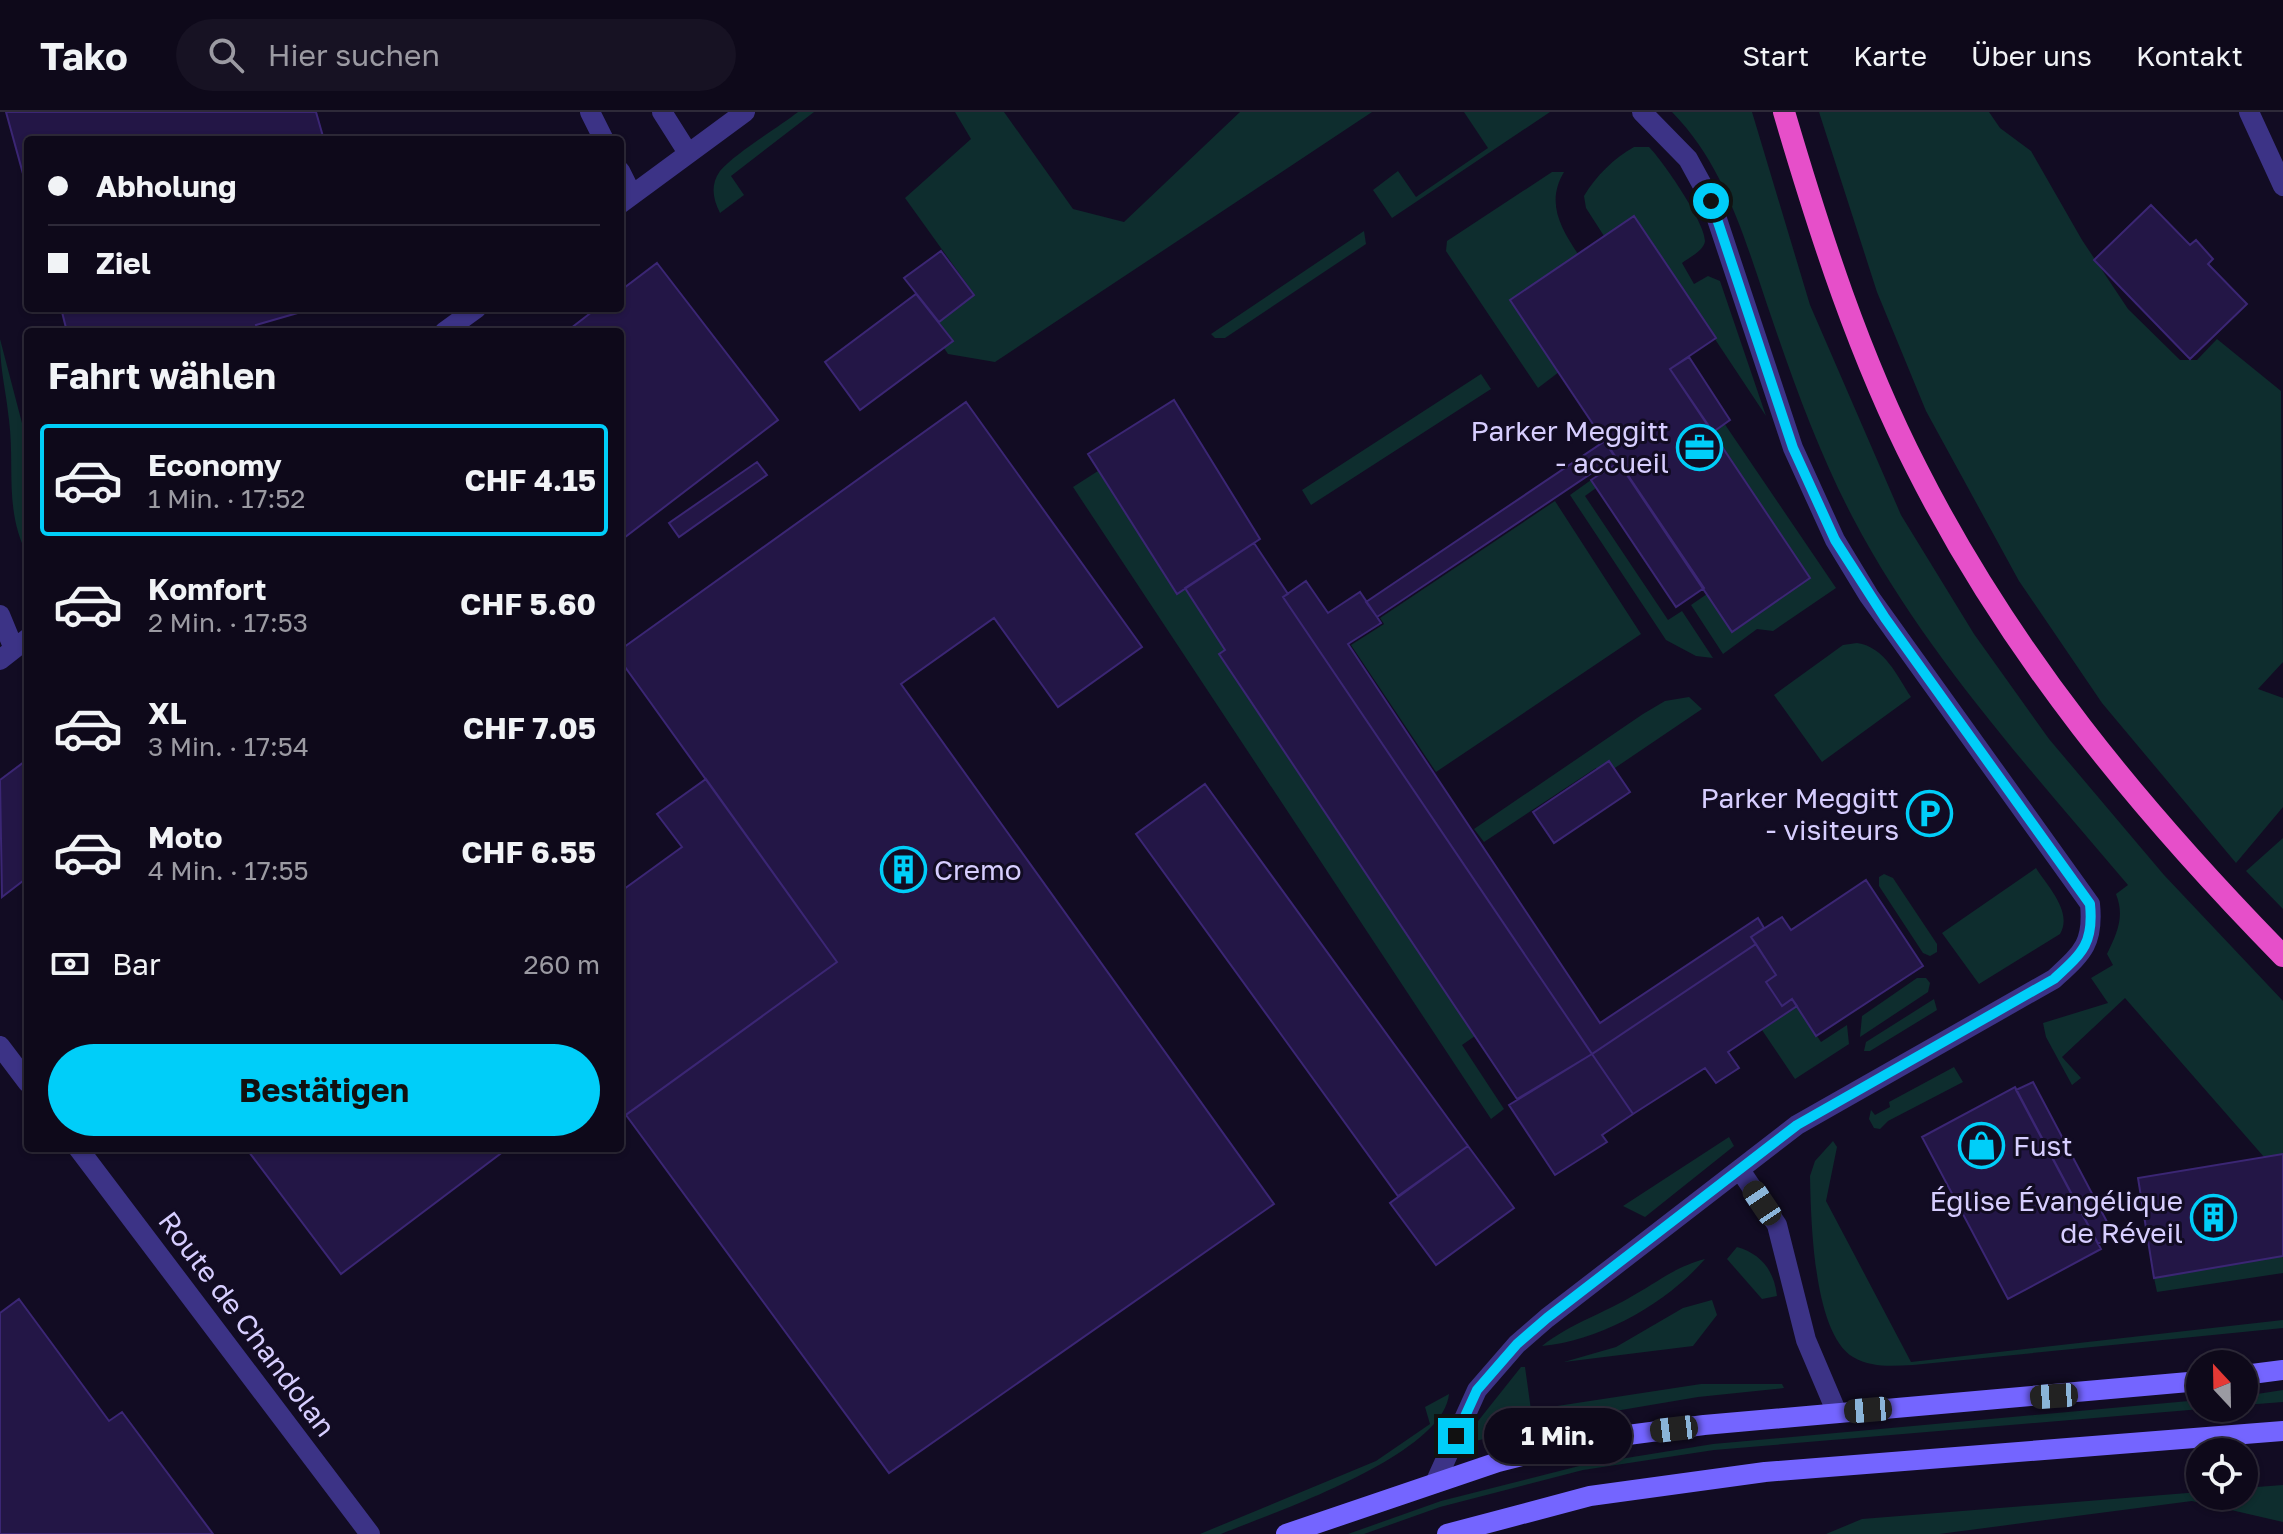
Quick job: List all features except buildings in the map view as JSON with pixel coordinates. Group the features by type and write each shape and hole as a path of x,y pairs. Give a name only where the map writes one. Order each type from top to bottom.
{"highway":[{"path":"1784,112 1832,263 1871,369 1915,466 1969,564 2031,662 2122,779 2283,956"}],"main road":[{"path":"2258,1373 2283,1370"},
{"path":"1286,1534 1498,1462 1582,1441 1704,1425 2186,1382"},
{"path":"1447,1534 1590,1496 1765,1472 2283,1431"}],"street":[{"path":"590,112 602,136"},
{"path":"662,112 688,153"},
{"path":"626,200 745,112"},
{"path":"1435,1483 1477,1390 1517,1344 1797,1125 2054,979 2084,951 2092,925 2090,904 1921,669 1835,540 1793,448 1711,201 1688,159 1642,112"},
{"path":"2249,112 2283,186"},
{"path":"450,328 472,312"},
{"path":"0,615 14,649"},
{"path":"0,1046 24,1078"},
{"name":"Route de Chandolan","path":"81,1152 370,1534"},
{"path":"1740,1170 1777,1225 1806,1340 1837,1413"}],"green space":[{"path":"798,112 814,112 731,176 744,195 720,213 714,192 720,171"},
{"path":"955,112 1004,112 1073,209 1124,222 1240,112 1372,112 995,362 948,354 944,348 953,341 939,322 974,294 905,198 971,139"},
{"path":"1464,112 1550,112 1392,218 1373,190 1398,171 1416,197 1488,148"},
{"path":"1672,112 1752,112 1810,305 1901,515 1974,634 2049,739 2164,875 2283,1001 2283,1154 2264,1157 2125,998 2062,1057 2081,1078 2072,1085 2046,1037 2043,1023 2108,1003 2091,978 2113,965 2107,954 2120,918 2116,894 2128,885 1980,709 1881,568 1819,446 1722,184 1708,158"},
{"path":"1819,112 1989,112 2000,128 2031,151 2082,240 2128,309 2180,360 2197,360 2217,339 2281,391 2283,662 2258,689 2283,698 2283,807 2236,863 2102,703 2019,581 1926,411 1877,292"},
{"path":"1634,147 1649,147 1698,220 1704,245 1682,263 1694,284 1708,276 1720,281 1766,416 1634,217 1604,236 1586,208 1584,196 1594,181"},
{"path":"1552,172 1564,172 1556,194 1556,204 1561,224 1578,254 1510,300 1559,372 1538,388 1446,251 1447,241"},
{"path":"1364,231 1366,244 1225,338 1215,338 1211,334"},
{"path":"0,339 24,431 24,546 13,506 11,438"},
{"path":"1481,374 1491,389 1311,505 1302,490"},
{"path":"1724,423 1836,588 1773,631 1757,629 1723,654 1691,605 1707,594 1733,632 1810,578 1713,432"},
{"path":"1098,471 1177,593 1185,588 1225,650 1219,655 1475,1036 1462,1045 1504,1109 1491,1119 1073,487"},
{"path":"1591,480 1596,488 1585,496 1668,620 1682,611 1713,658 1696,656 1666,640 1570,495"},
{"path":"1555,501 1641,634 1436,772 1351,645 1384,624 1380,618"},
{"path":"1857,643 1883,656 1911,697 1822,762 1774,695 1843,645"},
{"path":"1689,697 1702,709 1603,776 1596,768 1484,842 1474,829 1643,714 1665,701"},
{"path":"2283,838 2283,909 2246,871"},
{"path":"2036,868 2061,908 2063,926 2060,934 1979,984 1942,933"},
{"path":"1884,874 1893,878 1937,944 1937,952 1930,956 1923,953 1879,886 1879,877"},
{"path":"1917,978 1926,978 1930,983 1928,992 1860,1037 1862,1016"},
{"path":"1934,999 1937,1010 1870,1051 1864,1051 1866,1042"},
{"path":"1797,1006 1821,1042 1847,1025 1849,1044 1795,1079 1762,1030"},
{"path":"1954,1067 1963,1082 1888,1121 1880,1129 1874,1128 1869,1119 1871,1110 1875,1115 1890,1107 1889,1102"},
{"path":"1729,1137 1734,1146 1645,1217 1623,1206"},
{"path":"1833,1141 1837,1147 1826,1201 1911,1362 2283,1320 2283,1328 1913,1365 1882,1366 1860,1361 1840,1344 1830,1325 1822,1301 1813,1246 1810,1176 1815,1161"},
{"path":"1737,1247 1765,1264 1773,1278 1777,1296 1762,1299 1727,1259"},
{"path":"2283,1256 2283,1273 2157,1292 2154,1278"},
{"path":"1705,1259 1672,1290 1632,1317 1587,1336 1542,1346 1676,1270"},
{"path":"1712,1300 1717,1315 1693,1346 1564,1362 1616,1347 1683,1308"},
{"path":"1521,1367 1525,1367 1531,1410 1701,1384 1782,1384 1784,1388 1698,1397 1562,1420 1459,1445"},
{"path":"2283,1390 2283,1402 2258,1404 2258,1394"},
{"path":"1449,1394 1440,1417 1418,1439 1388,1460 1277,1512 1221,1534 1200,1534 1376,1461 1430,1424 1425,1407"},
{"path":"2186,1401 2186,1410 1714,1450 1583,1470 1440,1507 1364,1534 1348,1534 1441,1501 1583,1465 1713,1444"},
{"path":"2283,1485 2283,1522 2231,1510 2258,1510 2258,1487"},
{"path":"2186,1493 2186,1502 1939,1534 1826,1534 1862,1519"}],"place":[{"name":"Parker Meggitt - accueil","path":"1700,447"},
{"name":"Parker Meggitt - visiteurs","path":"1930,814"},
{"name":"Cremo","path":"903,870"},
{"name":"Fust","path":"1982,1146"},
{"name":"Église Évangélique de Réveil","path":"2214,1217"}],"route":[{"path":"1456,1436 1477,1390 1517,1344 1547,1318 1797,1125 2054,979 2084,951 2092,925 2090,904 1869,596 1835,540 1793,448 1711,201"}]}
